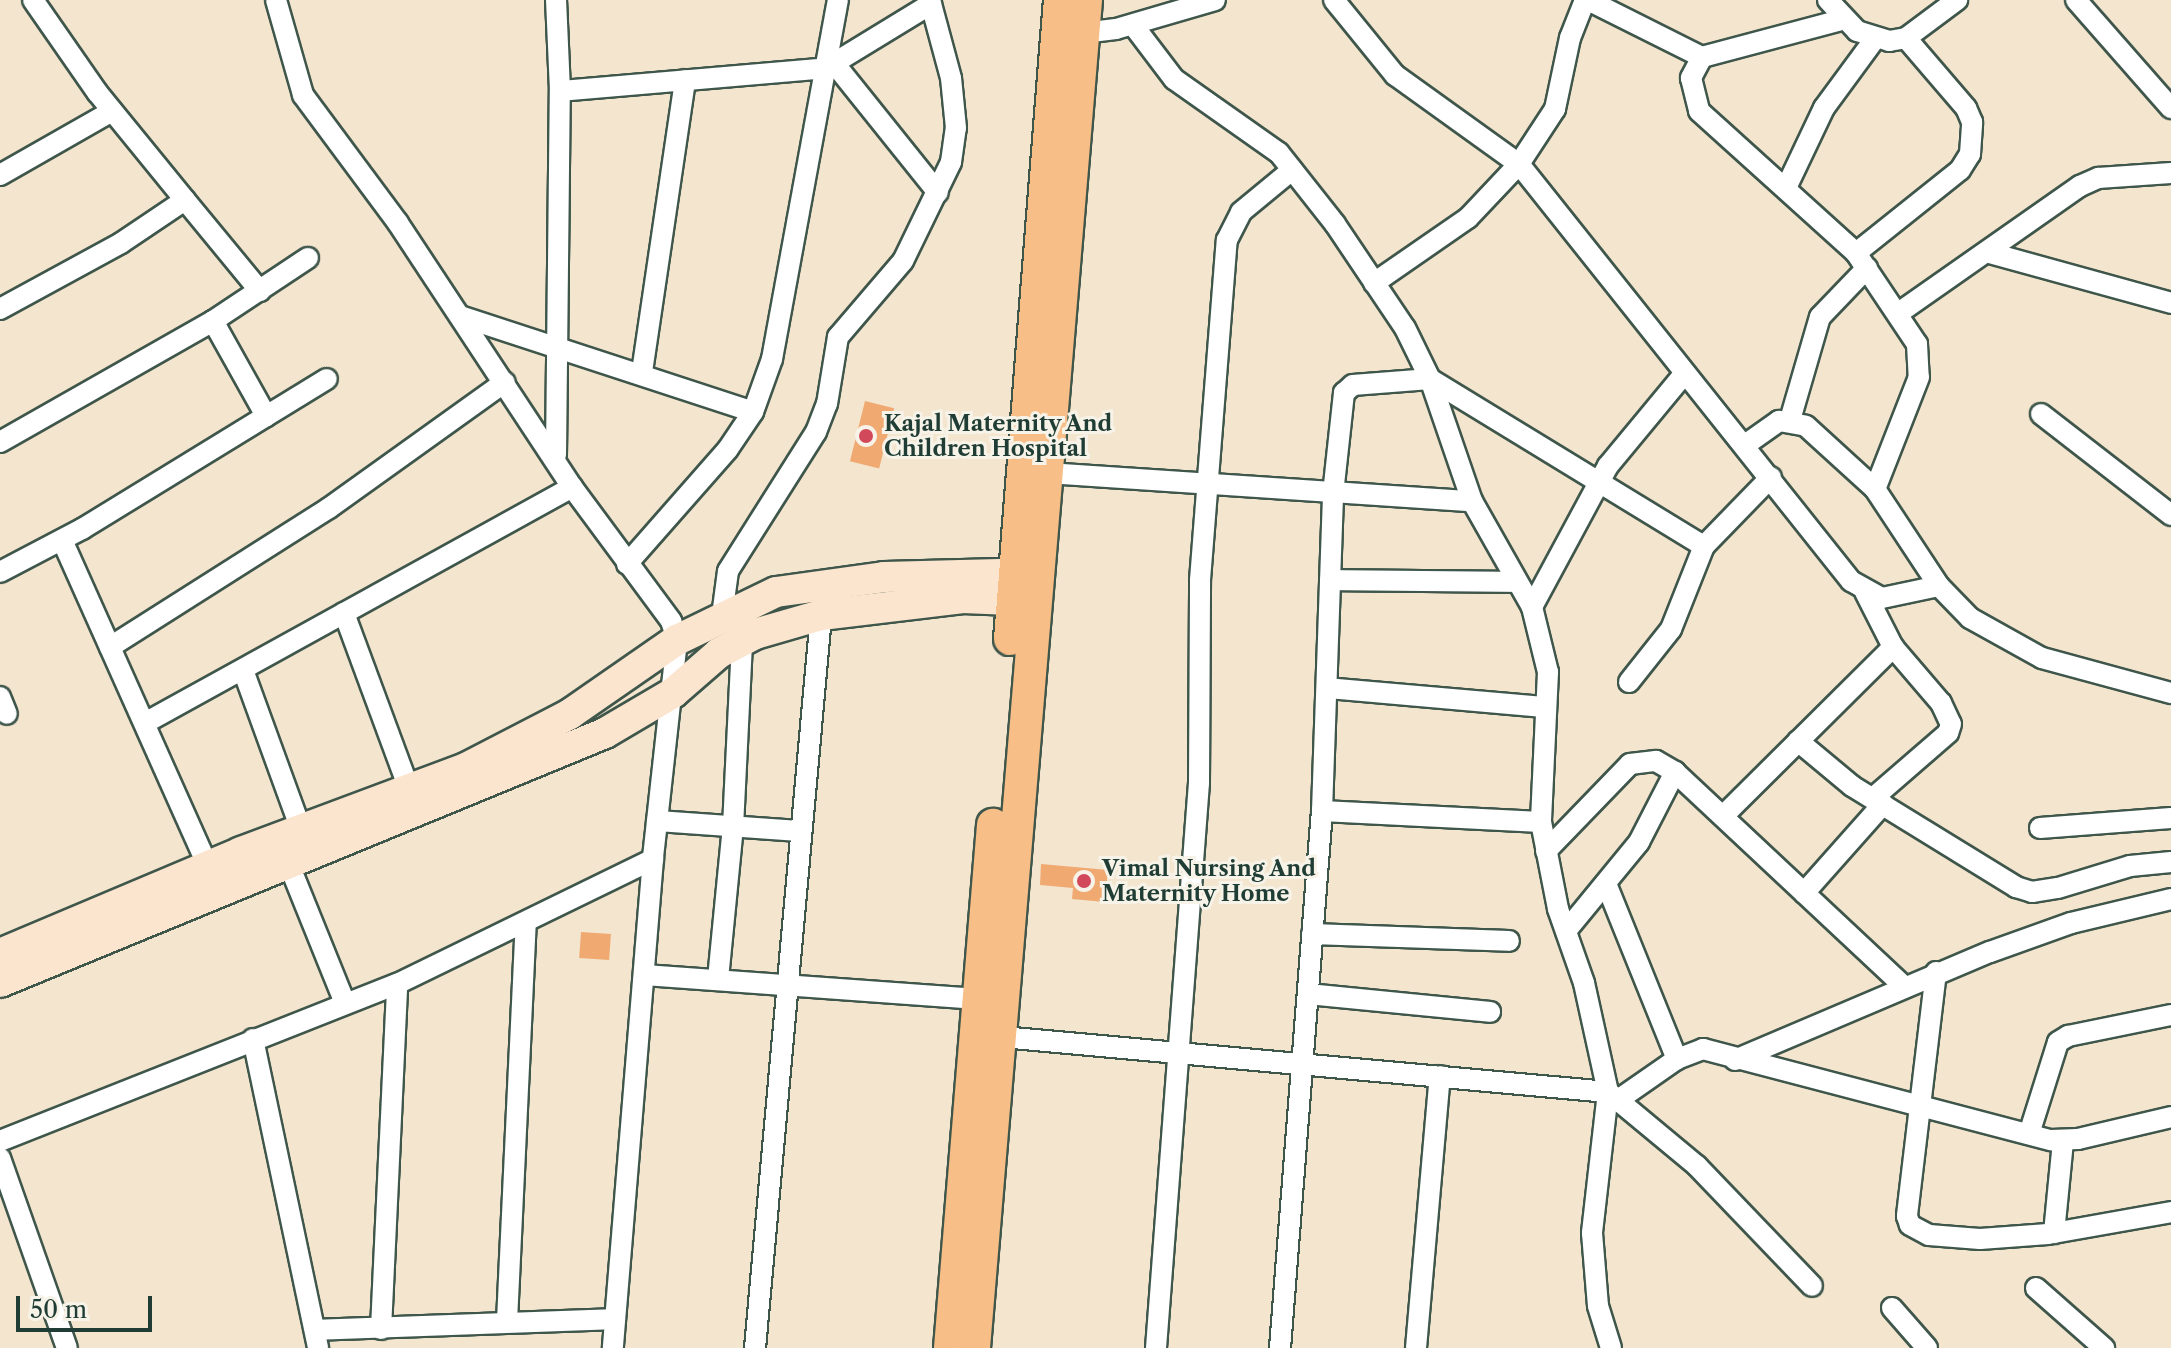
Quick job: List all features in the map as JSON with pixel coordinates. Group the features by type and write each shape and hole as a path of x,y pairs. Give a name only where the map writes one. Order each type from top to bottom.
{"main road":[{"path":"974,1348 986,1035 978,999 1025,586 1046,473 1070,35 1060,0"},
{"path":"950,1348 986,1035 1070,35 1086,0"}],"street":[{"path":"33,0 112,111 260,291"},
{"path":"276,0 303,95 556,455 572,487 671,621 677,640 653,859 613,1348"},
{"path":"556,0 560,91 556,455"},
{"path":"627,564 728,449 753,412 772,359 830,66 838,0"},
{"path":"1070,35 1133,25 1215,0"},
{"path":"1334,0 1395,75 1444,115 1519,164 1684,374 1865,592 1893,647 1941,703 1951,724 1948,733 1878,801 1804,893"},
{"path":"1374,283 1468,218 1519,164 1555,109 1570,38 1587,0 1614,6 1702,57 1841,20"},
{"path":"1828,0 1841,20 1874,40 1906,38 1957,0"},
{"path":"2076,0 2171,108"},
{"path":"560,91 830,66 931,2 951,78 956,128 951,162 903,261 838,337 827,404 816,432 728,571 722,616"},
{"path":"1133,25 1174,79 1279,153 1374,283 1430,379 1472,501 1532,607 1544,643 1541,822 1566,931 1584,983 1613,1096 1592,1233 1598,1306 1611,1348"},
{"path":"1790,420 1820,317 1862,260 1960,170 1970,154 1972,122 1966,108 1906,38"},
{"path":"1786,188 1824,108 1874,40"},
{"path":"1702,57 1691,78 1699,111 1862,260 1900,312 1917,344 1919,377 1875,489"},
{"path":"830,66 938,193"},
{"path":"642,372 685,80"},
{"path":"0,175 112,111"},
{"path":"1156,1348 1181,1054 1199,783 1200,580 1227,240 1241,212 1292,170"},
{"path":"1900,312 2098,178 2171,173"},
{"path":"0,309 121,243 185,200"},
{"path":"1990,253 2171,303"},
{"path":"0,442 52,417 213,321 308,258"},
{"path":"460,316 642,372 753,412"},
{"path":"213,321 266,416"},
{"path":"1532,607 1597,484 1631,432 1684,374"},
{"path":"0,572 62,540 327,379"},
{"path":"1280,1348 1322,811 1333,494 1344,393 1353,385 1430,379 1597,484 1704,546"},
{"path":"110,647 329,508 505,382"},
{"path":"2041,414 2171,515"},
{"path":"1745,445 1779,421 1790,420 1833,448 1875,489 1939,586 1970,618 2042,658 2171,693"},
{"path":"1046,473 1472,501"},
{"path":"1629,682 1671,629 1704,546 1771,477"},
{"path":"145,723 572,487"},
{"path":"62,540 208,866"},
{"path":"1330,580 1516,582"},
{"path":"0,954 208,866 466,768 570,714 677,640 776,592 818,584 1025,586"},
{"path":"0,982 605,733 673,693 719,653 742,641 821,615 963,598 1025,586"},
{"path":"1865,592 1893,597 1939,586"},
{"path":"344,613 409,789"},
{"path":"755,1348 785,982 821,615"},
{"path":"718,979 733,827 742,641"},
{"path":"1723,816 1893,647"},
{"path":"243,670 301,829"},
{"path":"1327,688 1545,707"},
{"path":"1798,741 1878,801 2032,892 2130,866 2171,862"},
{"path":"1546,851 1630,764 1656,761 1675,772 1903,985"},
{"path":"1566,931 1607,886 1639,842 1675,772"},
{"path":"1322,811 1541,822"},
{"path":"2040,828 2171,818"},
{"path":"657,821 800,831"},
{"path":"0,1141 397,984 653,859"},
{"path":"288,862 345,1003"},
{"path":"1607,886 1677,1059"},
{"path":"1735,1060 1936,972 2071,923 2171,899"},
{"path":"507,1321 526,923"},
{"path":"1312,934 1509,941"},
{"path":"1936,972 1907,1216 1910,1225 1929,1235 1965,1238 2054,1233 2171,1212"},
{"path":"644,975 785,982 978,999"},
{"path":"381,1329 397,984"},
{"path":"1308,994 1490,1012"},
{"path":"2029,1134 2058,1042 2068,1036 2171,1015"},
{"path":"986,1035 1440,1076 1613,1096 1697,1166 1812,1286"},
{"path":"253,1039 316,1339 381,1329 507,1321 615,1319"},
{"path":"1613,1096 1677,1059 1703,1049 1922,1109 2063,1141 2171,1117"},
{"path":"1416,1348 1440,1076"},
{"path":"2054,1233 2063,1141"},
{"path":"0,1158 67,1348"},
{"path":"2036,1288 2104,1348"},
{"path":"1892,1308 1927,1348"}],"building":[{"path":"865,401 894,408 879,468 850,461"},
{"path":"1041,864 1108,870 1105,902 1072,899 1073,888 1040,885"},
{"path":"581,932 611,934 609,960 579,958"}],"place":[{"name":"Kajal Maternity And Children Hospital","path":"866,436"},
{"name":"Vimal Nursing And Maternity Home","path":"1084,881"}]}
